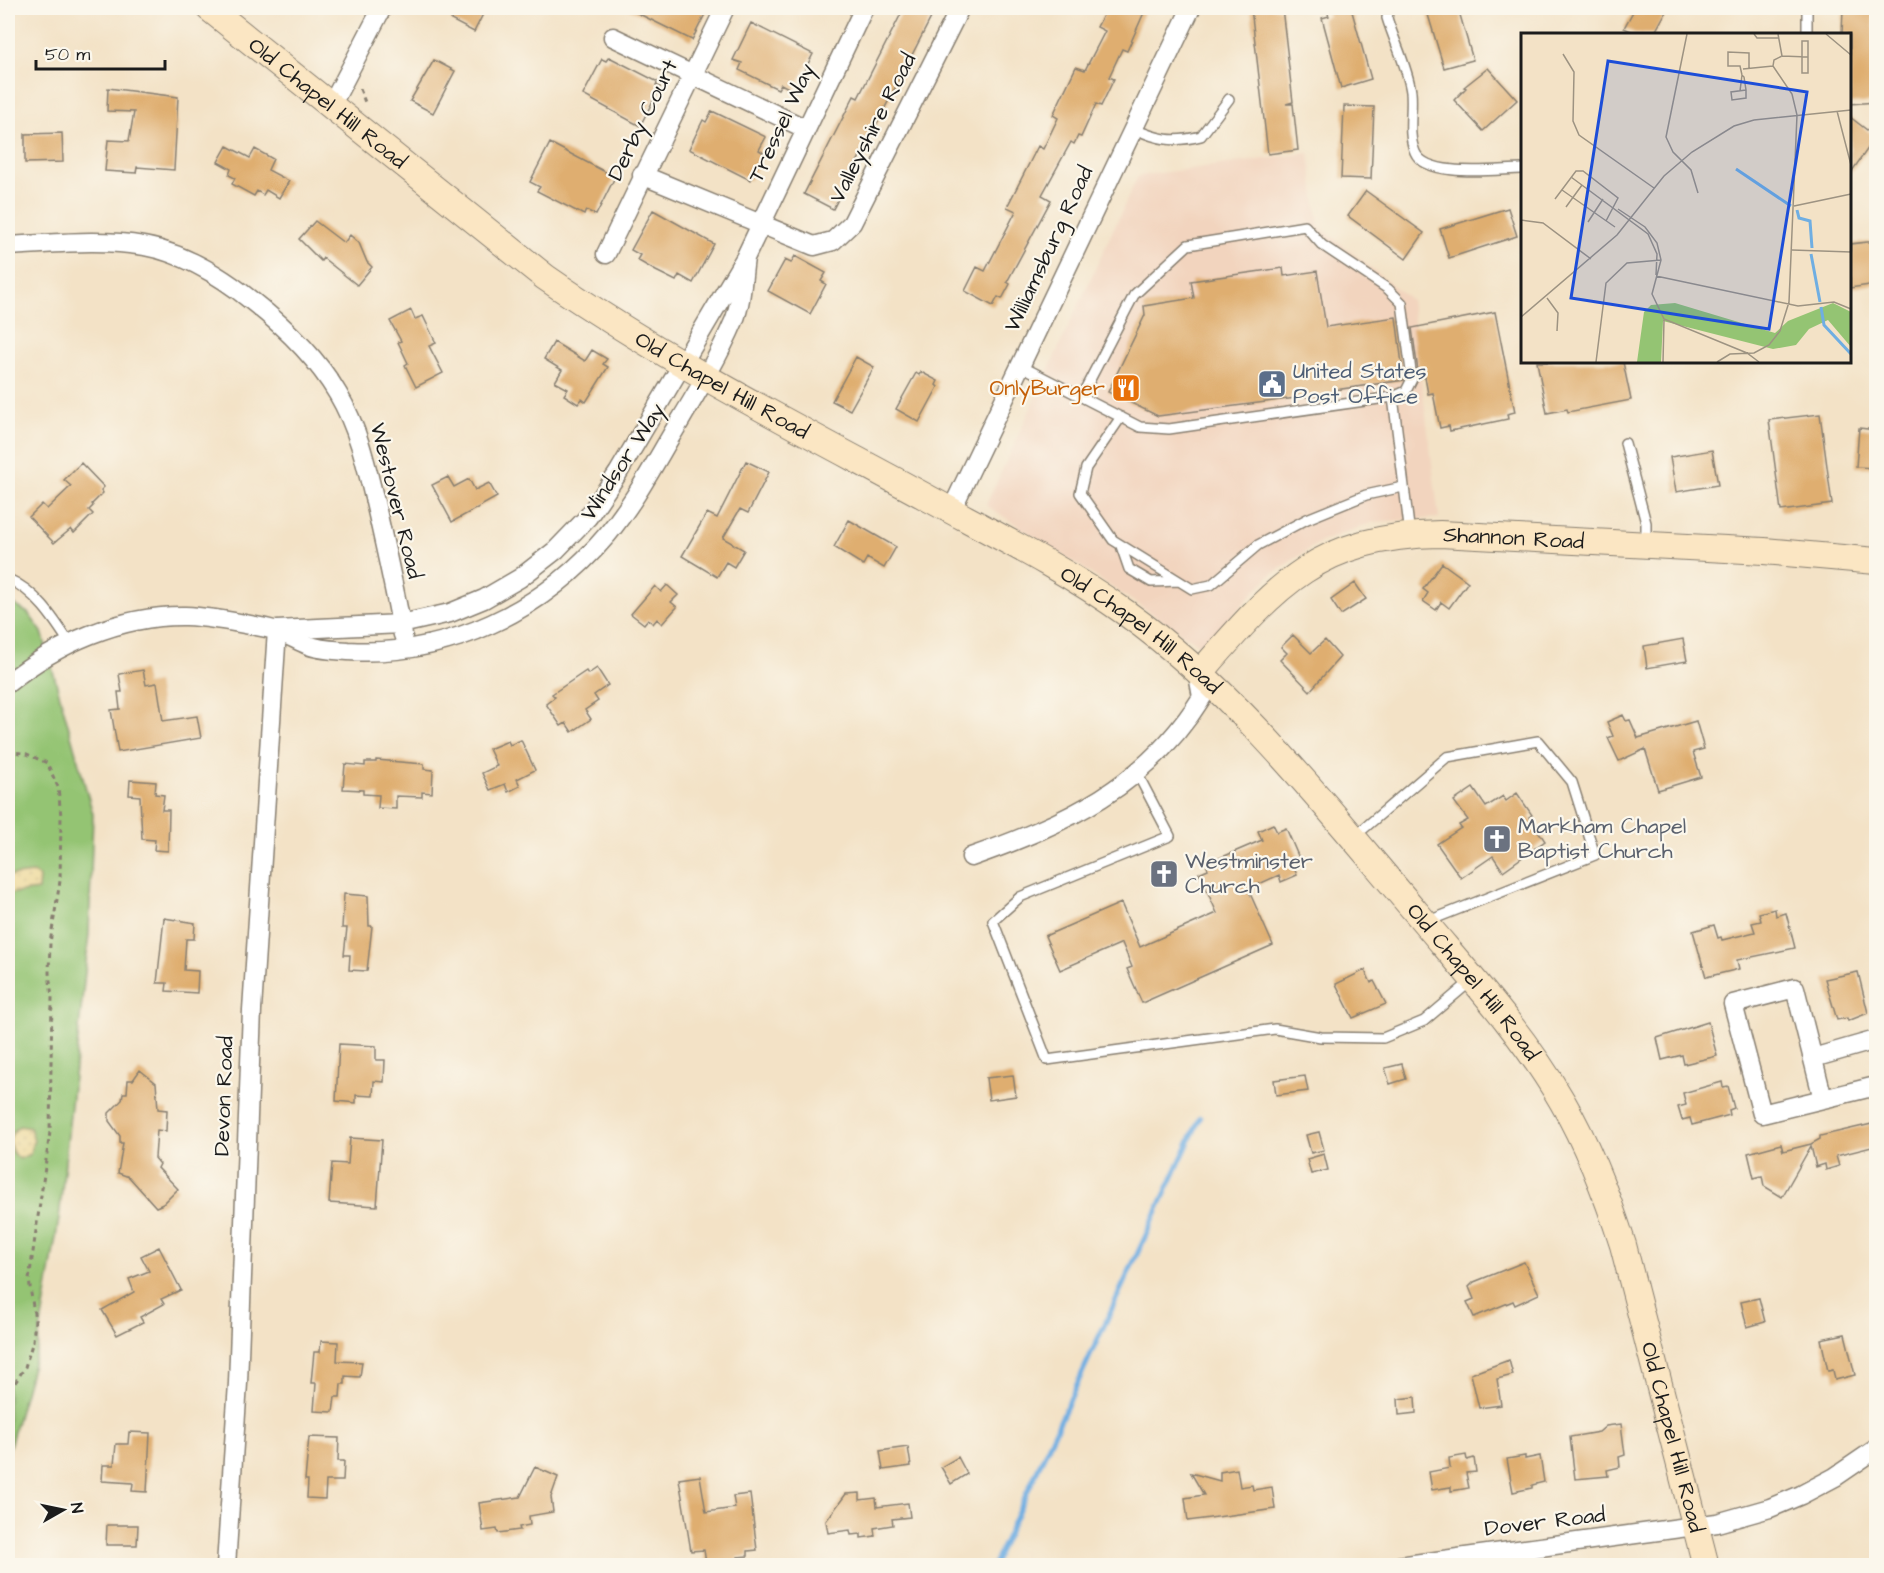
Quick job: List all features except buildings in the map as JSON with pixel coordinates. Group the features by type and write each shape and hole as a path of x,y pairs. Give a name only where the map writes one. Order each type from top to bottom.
{"street":[{"name":"Old Chapel Hill Road","path":"209,8 545,277 596,312 683,365 1063,572 1126,613 1200,673 1283,756 1472,979 1529,1051 1560,1098 1578,1131 1607,1197 1623,1245 1706,1566"},
{"path":"331,106 382,8"},
{"name":"Derby Court","path":"606,254 642,175 725,8"},
{"name":"Tressel Way","path":"683,365 745,258 864,8"},
{"name":"Valleyshire Road","path":"642,175 760,226 814,246 833,241 852,224 960,8"},
{"name":"Williamsburg Road","path":"951,511 1191,8"},
{"path":"613,37 806,129"},
{"name":"Westover Road","path":"8,246 90,242 129,244 163,250 206,269 234,286 266,311 311,357 346,409 365,460 406,649"},
{"name":"Tressel Way","path":"705,377 735,320 745,258"},
{"name":"Windsor Way","path":"8,683 42,658 70,644 102,631 158,618 185,616 277,630 401,624 450,613 484,599 520,578 556,550 588,517 618,473 683,365"},
{"name":"Windsor Way","path":"277,630 311,646 349,651 406,649 458,638 495,623 535,602 572,573 607,534 641,486 705,377"},
{"name":"Shannon Road","path":"1200,673 1255,610 1301,571 1340,551 1368,541 1410,535 1764,551 1876,561"},
{"name":"Devon Road","path":"226,1566 238,1383 252,1010 277,630"},
{"path":"971,857 1018,841 1077,814 1137,773 1188,718 1202,697 1198,675 1200,673"},
{"path":"1823,1100 1795,988 1733,1004 1762,1114 1823,1100 1876,1086"},
{"path":"1813,1058 1876,1040"},
{"name":"Dover Road","path":"1399,1566 1697,1527 1780,1504 1835,1477 1876,1449"}],"lane":[{"path":"1389,8 1387,18 1411,92 1410,115 1415,152 1423,163 1442,170 1521,169"},
{"path":"1807,8 1807,33"},
{"path":"1132,128 1150,136 1177,142 1201,136 1229,99"},
{"path":"1021,366 1081,397 1146,429 1157,430 1393,397 1406,391 1412,379 1402,303 1388,289 1322,245 1305,226 1188,245 1134,295 1081,397"},
{"path":"1393,397 1410,535"},
{"path":"1121,417 1086,468 1080,493 1113,540 1192,589 1211,585 1258,545 1307,519 1366,495 1403,487"},
{"path":"1625,443 1646,523 1646,545"},
{"path":"1121,546 1129,569 1151,582 1179,581"},
{"path":"8,579 19,583 50,614 70,644"},
{"path":"1353,838 1447,757 1538,741 1572,782 1595,855 1424,922"},
{"path":"1137,773 1170,836 1020,897 993,921 1047,1060 1275,1029 1321,1037 1383,1038 1424,1021 1472,979"}],"path":[{"path":"8,751 27,754 47,763 55,775 61,816 60,882 50,943 49,973 52,997 50,1132 29,1280 35,1320 33,1341 25,1367 8,1394"}],"shaded area":[{"path":"1309,153 1319,226 1411,300 1439,518 1373,522 1318,543 1269,576 1203,647 986,505 1138,176"}],"green space":[{"path":"8,601 28,613 42,632 93,814 89,934 59,1219 37,1349 8,1453"}],"sand":[{"path":"33,873 39,877 38,890 8,894 8,876"},
{"path":"20,1126 30,1128 34,1140 30,1154 20,1159 13,1152 10,1138 15,1129"}],"waterway":[{"path":"993,1566 1200,1118"}],"place":[{"name":"United States Post Office","path":"1272,384"},
{"name":"OnlyBurger","path":"1126,388"},
{"name":"Markham Chapel Baptist Church","path":"1497,839"},
{"name":"Westminster Church","path":"1164,874"}]}
